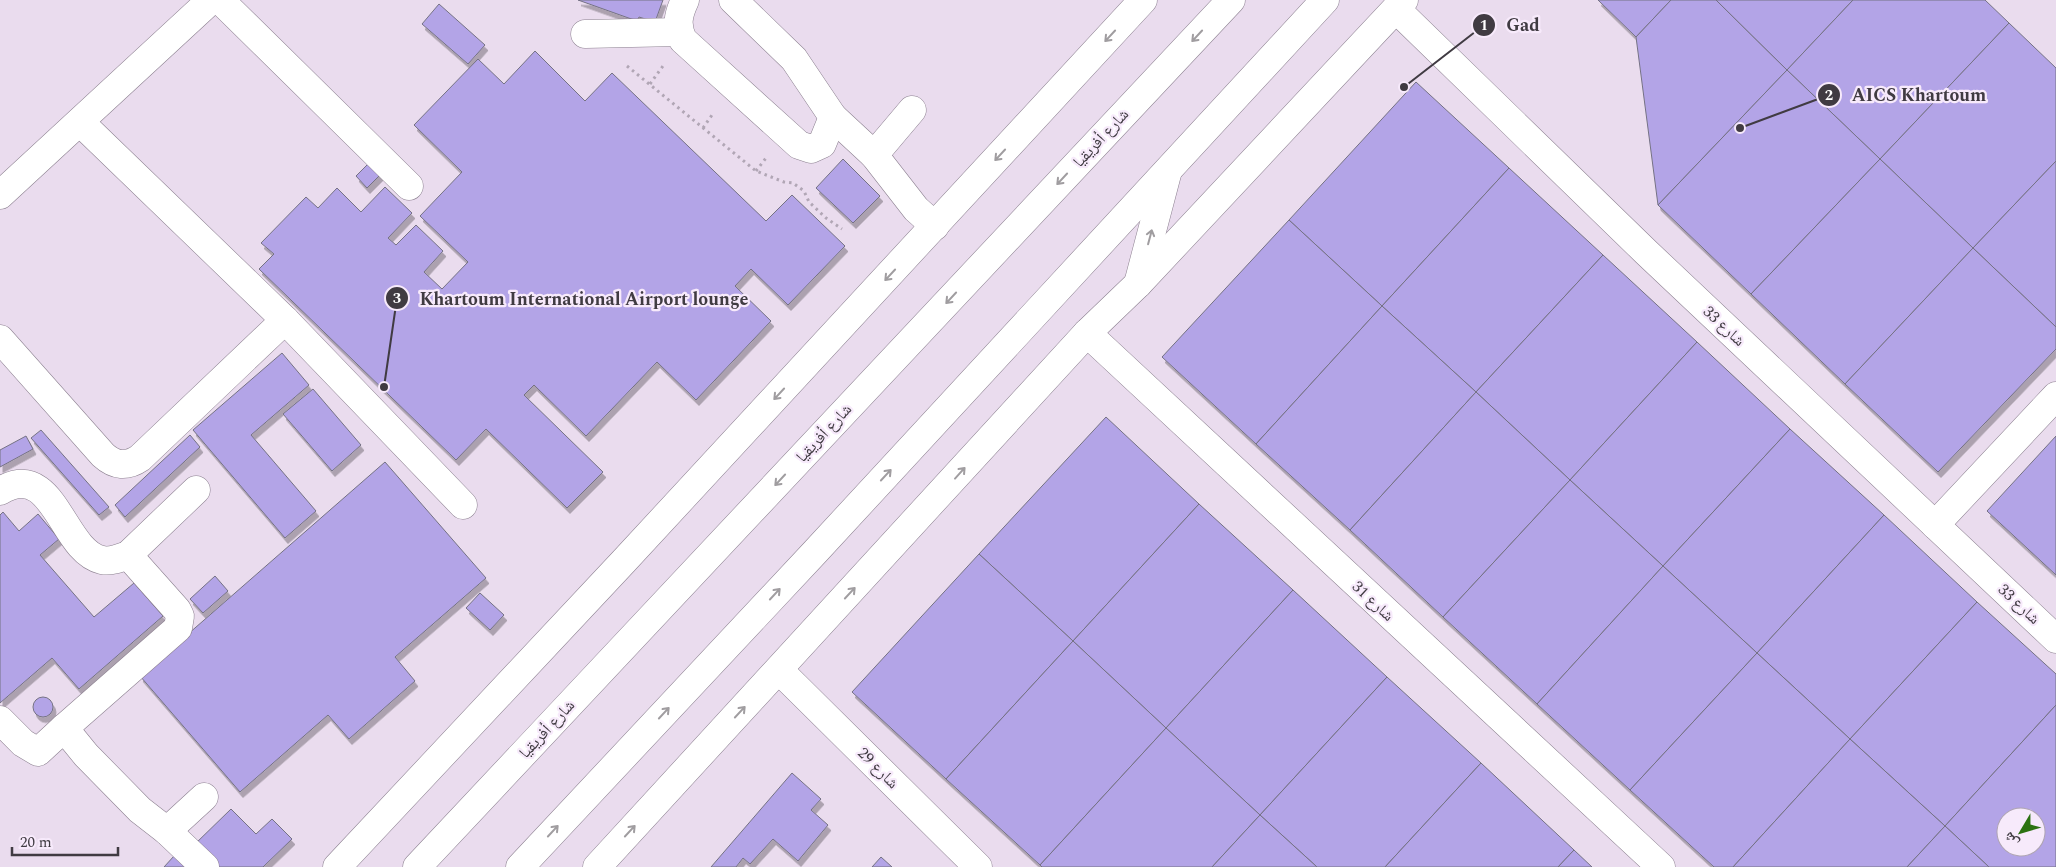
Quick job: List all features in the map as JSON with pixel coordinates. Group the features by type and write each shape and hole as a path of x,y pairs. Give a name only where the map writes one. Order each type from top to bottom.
{"main road":[{"path":"0,195 211,0"},
{"path":"220,0 409,186"},
{"path":"686,0 679,14 678,23 679,32 690,47 804,148 811,149 822,144 833,117"},
{"path":"733,0 794,59 833,117 874,155 916,209 934,226"},
{"path":"337,867 1143,0"},
{"name":"شارع أفريقيا","path":"417,867 1231,0"},
{"path":"520,867 829,537 1325,0"},
{"path":"597,867 1087,334 1138,284 1400,5"},
{"name":"شارع 33","path":"1400,5 1646,252 2056,639"},
{"path":"585,34 679,32"},
{"path":"874,155 912,110"},
{"path":"80,122 285,320 463,505"},
{"path":"1138,284 1168,170"},
{"path":"0,339 103,455 109,460 125,465 134,463 140,458 285,320"},
{"name":"شارع 31","path":"1087,334 1661,867"},
{"path":"1935,525 2056,396"},
{"path":"0,491 11,485 24,483 37,488 92,556 103,561 116,560 128,555 196,490"},
{"path":"0,720 23,743 38,752 178,628 180,616 177,610 128,555"},
{"name":"شارع 29","path":"778,670 978,867"},
{"path":"64,728 86,755 140,810 167,831 205,867"},
{"path":"167,831 204,797"}],"path":[{"path":"585,34 650,84 756,171 784,182 793,183 799,187 804,191 809,202 826,218 842,229"}],"building":[{"path":"578,0 663,0 655,22 639,17 637,21"},
{"path":"1598,0 1671,0 1636,37"},
{"path":"1671,0 1716,0 1787,70 1658,205 1636,37"},
{"path":"1716,0 1853,0 1787,70"},
{"path":"1853,0 1985,0 2009,23 1880,159 1787,70"},
{"path":"439,4 485,45 468,64 422,24"},
{"path":"2009,23 2056,68 2056,161 1973,248 1880,159"},
{"path":"535,51 585,101 612,73 766,221 792,195 845,246 788,305 751,269 735,286 771,321 696,400 657,362 586,436 534,385 524,395 603,472 567,508 486,429 456,460 259,269 274,254 261,243 306,197 318,208 337,188 361,212 385,187 412,213 388,238 396,245 416,225 443,251 424,272 442,289 468,262 420,216 462,172 414,125 478,59 504,84"},
{"path":"1787,70 1880,159 1751,294 1658,205"},
{"path":"1416,82 1509,168 1382,306 1289,220"},
{"path":"843,159 880,196 853,223 816,188"},
{"path":"1880,159 1973,248 1845,384 1751,294"},
{"path":"2056,161 2056,327 1973,248"},
{"path":"369,163 380,175 367,188 356,176"},
{"path":"1509,168 1603,255 1476,392 1382,306"},
{"path":"1289,220 1382,306 1256,444 1162,357"},
{"path":"1973,248 2056,327 2056,349 1938,472 1845,384"},
{"path":"1603,255 1697,342 1570,480 1476,392"},
{"path":"1382,306 1476,392 1350,530 1256,444"},
{"path":"1697,342 1790,429 1663,566 1570,480"},
{"path":"282,353 309,385 251,435 316,511 285,538 193,430"},
{"path":"313,389 361,445 332,471 283,414"},
{"path":"1476,392 1570,480 1443,617 1350,530"},
{"path":"1106,417 1199,504 1073,641 979,554"},
{"path":"1790,429 1884,515 1757,653 1663,566"},
{"path":"41,430 109,507 99,515 31,438"},
{"path":"190,435 200,447 125,517 115,505"},
{"path":"26,436 33,449 0,467 0,450"},
{"path":"2056,436 2056,575 1987,511"},
{"path":"385,462 486,578 395,657 415,681 349,739 328,715 240,792 140,676"},
{"path":"1570,480 1663,566 1537,704 1443,617"},
{"path":"1199,504 1293,590 1166,728 1073,641"},
{"path":"3,512 19,531 38,514 59,539 40,555 94,617 134,583 163,616 79,689 52,658 0,703 0,515"},
{"path":"1884,515 1977,602 1850,739 1757,653"},
{"path":"979,554 1073,641 946,779 852,692"},
{"path":"1663,566 1757,653 1630,790 1537,704"},
{"path":"215,576 228,591 203,613 190,599"},
{"path":"1293,590 1387,677 1260,815 1166,728"},
{"path":"480,593 504,615 490,630 466,608"},
{"path":"1977,602 2056,674 2056,705 1945,826 1850,739"},
{"path":"1073,641 1166,728 1040,865 946,779"},
{"path":"1757,653 1850,739 1733,867 1714,867 1630,790"},
{"path":"1387,677 1481,763 1385,867 1317,867 1260,815"},
{"path":"43,697 50,700 53,707 50,714 43,717 36,714 33,707 36,700"},
{"path":"2056,705 2056,867 1989,867 1945,826"},
{"path":"1166,728 1260,815 1212,867 1042,867 1040,865"},
{"path":"1850,739 1945,826 1907,867 1733,867"},
{"path":"1481,763 1574,850 1558,867 1385,867"},
{"path":"792,773 821,799 811,810 828,825 798,861 773,839 750,864 743,858 736,867 711,867"},
{"path":"231,809 256,834 272,819 292,839 263,867 215,867 194,845"},
{"path":"1260,815 1317,867 1212,867"},
{"path":"1945,826 1989,867 1907,867"},
{"path":"1574,850 1592,867 1558,867"},
{"path":"174,856 186,867 164,867"},
{"path":"881,857 892,867 872,867"}],"place":[{"name":"Gad","path":"1404,87"},
{"name":"AICS Khartoum","path":"1740,128"},
{"name":"Khartoum International Airport lounge","path":"384,387"}]}
